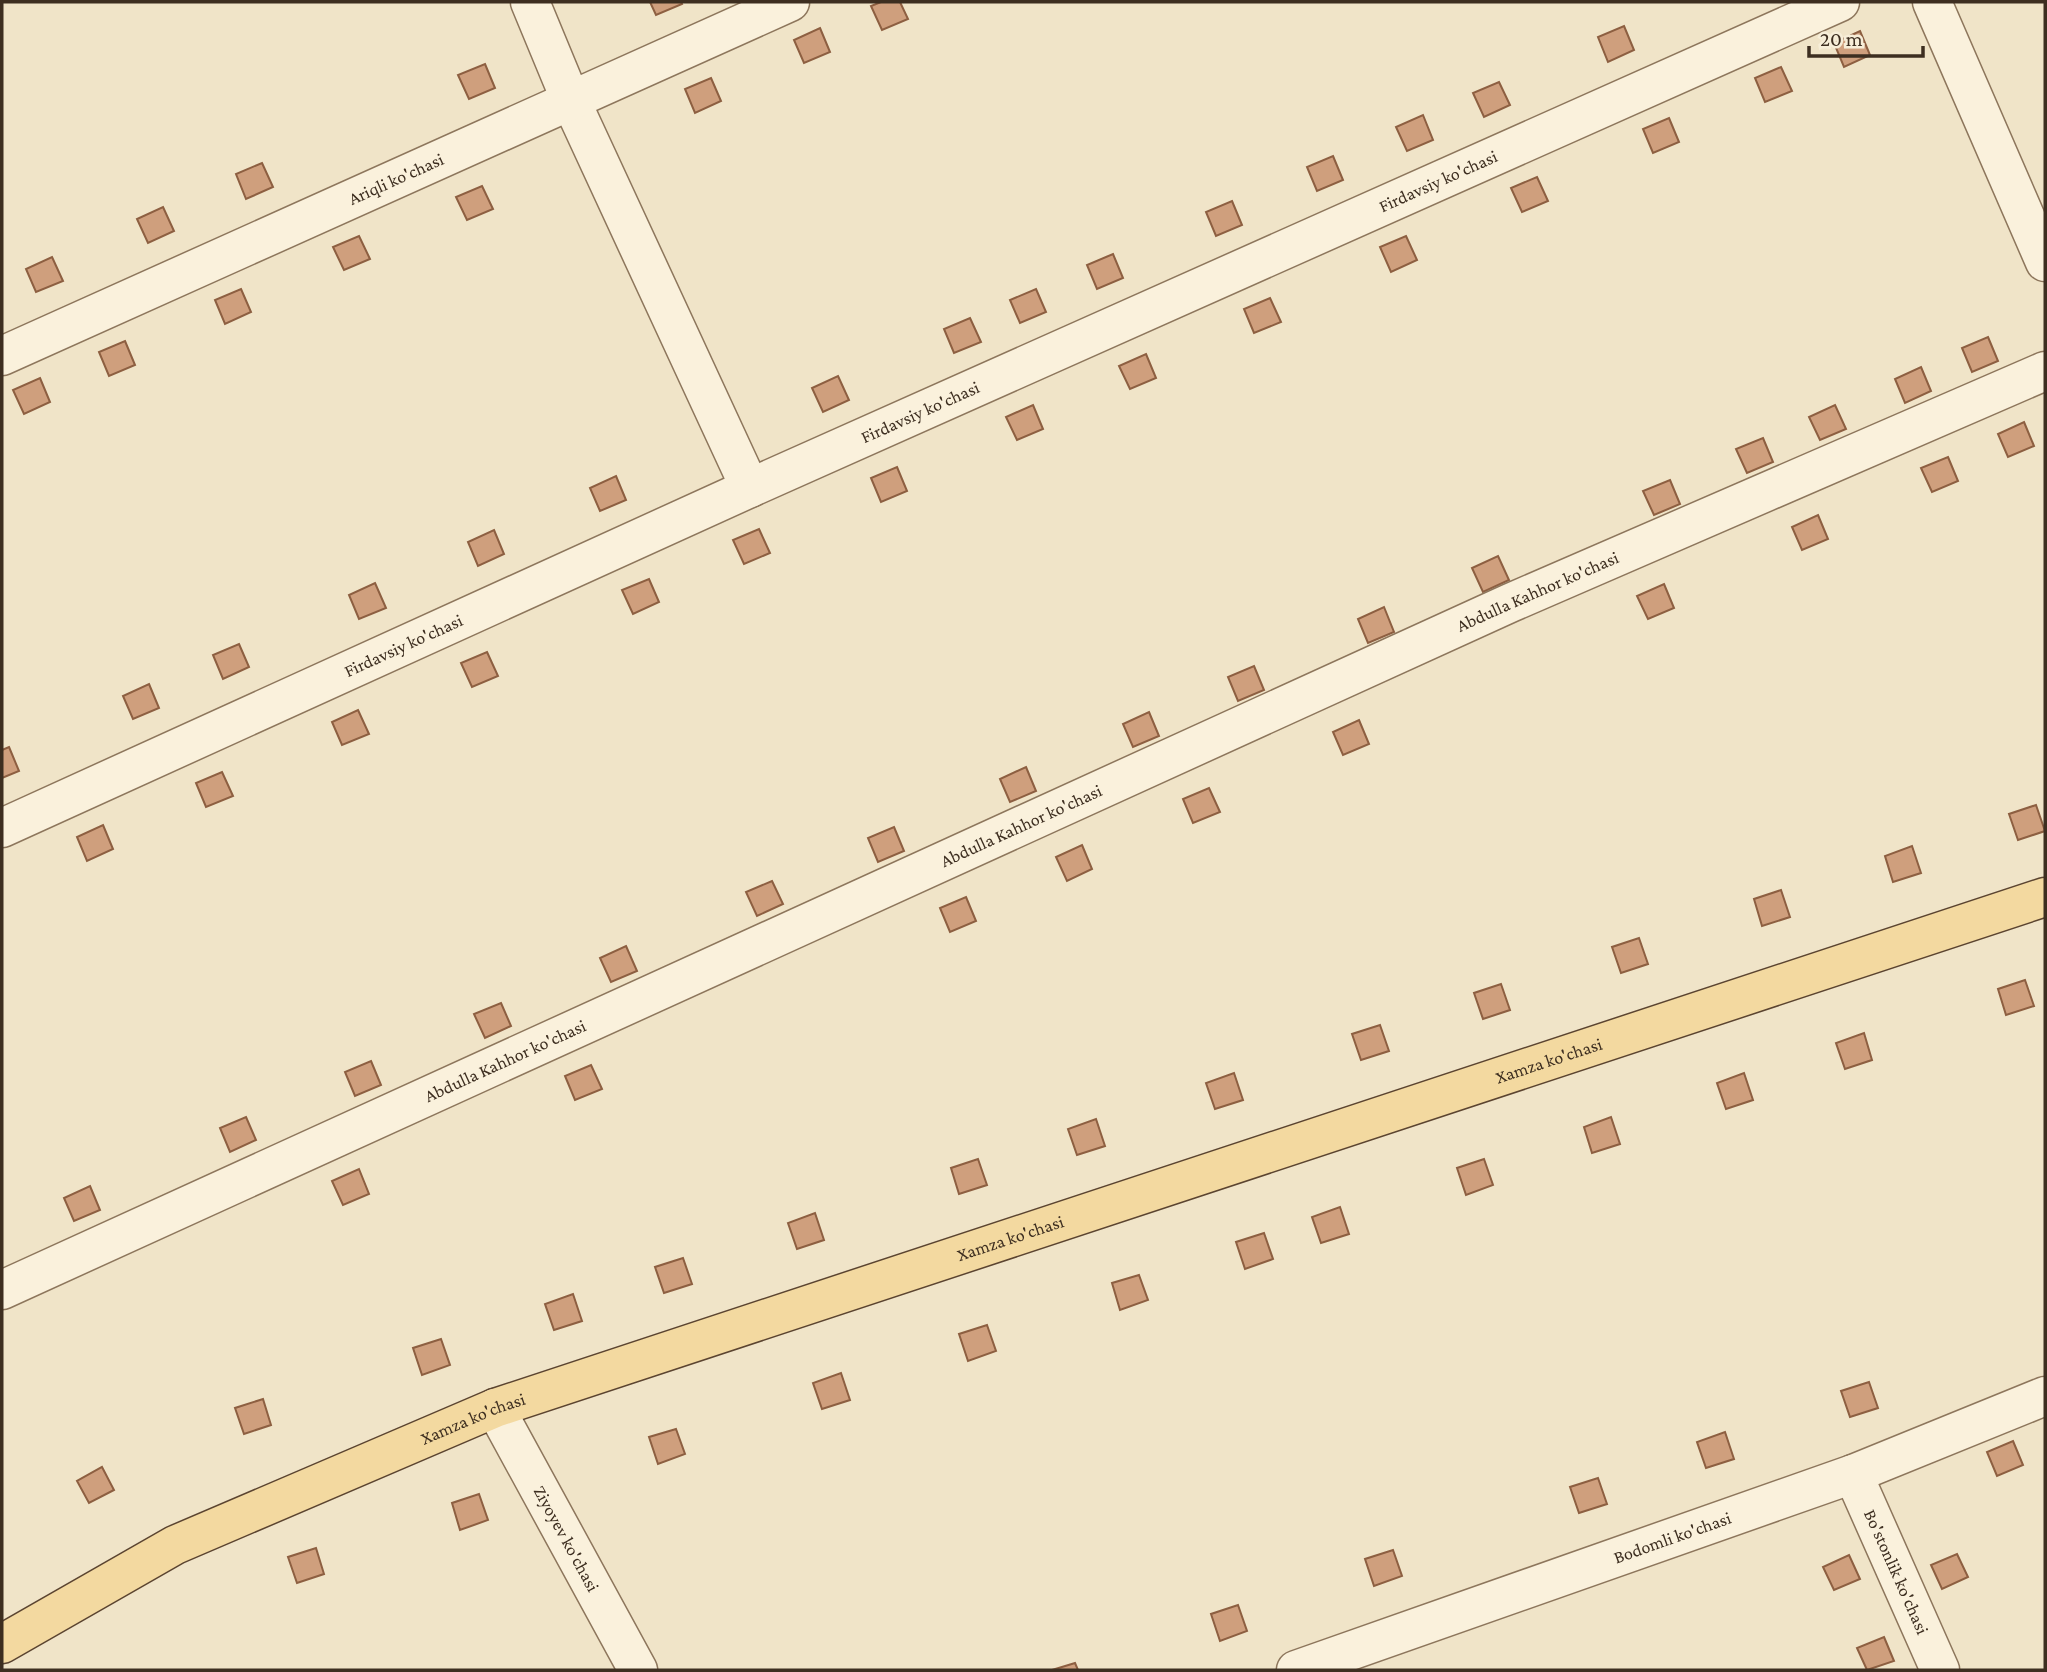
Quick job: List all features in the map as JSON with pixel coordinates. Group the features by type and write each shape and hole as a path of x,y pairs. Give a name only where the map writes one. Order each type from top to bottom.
{"main road":[{"name":"Xamza ko'chasi","path":"2,1644 175,1545 495,1408 2045,897"}],"street":[{"path":"530,2 571,101 750,488"},
{"name":"Ariqli ko'chasi","path":"2,356 790,2"},
{"name":"Firdavsiy ko'chasi","path":"2,828 750,488 1840,2"},
{"path":"1932,2 2045,262"},
{"name":"Abdulla Kahhor ko'chasi","path":"2,1290 1510,603 2045,371"},
{"name":"Bodomli ko'chasi","path":"1296,1670 1853,1474 2045,1396"},
{"name":"Ziyoyev ko'chasi","path":"495,1408 638,1670"},
{"name":"Bo'stonlik ko'chasi","path":"1853,1474 1940,1670"}],"building":[{"path":"650,2 681,2 682,4 656,15"},
{"path":"881,2 900,2 908,19 882,30 871,6"},
{"path":"1624,26 1634,50 1608,62 1598,37"},
{"path":"820,28 830,52 804,63 794,40"},
{"path":"1860,31 1870,55 1844,67 1834,43"},
{"path":"485,64 495,88 469,99 458,75"},
{"path":"1781,67 1792,91 1765,102 1755,78"},
{"path":"711,78 721,101 695,113 685,89"},
{"path":"1499,82 1510,105 1484,117 1473,93"},
{"path":"1423,115 1433,140 1407,151 1396,127"},
{"path":"1669,118 1679,142 1653,153 1643,129"},
{"path":"1333,156 1343,180 1317,191 1307,167"},
{"path":"262,163 273,187 246,199 236,174"},
{"path":"1537,177 1548,201 1522,212 1511,188"},
{"path":"482,186 493,209 467,220 456,197"},
{"path":"1232,201 1242,225 1216,236 1206,212"},
{"path":"163,207 174,231 148,243 137,219"},
{"path":"359,236 370,259 344,270 333,247"},
{"path":"1406,236 1417,260 1391,272 1380,247"},
{"path":"1113,254 1123,278 1097,289 1087,265"},
{"path":"52,257 63,281 36,292 26,269"},
{"path":"241,289 251,312 225,324 215,300"},
{"path":"1036,289 1046,312 1020,323 1010,300"},
{"path":"1270,298 1281,322 1254,333 1244,309"},
{"path":"970,318 981,342 954,353 944,329"},
{"path":"1988,337 1998,361 1972,372 1962,348"},
{"path":"125,341 135,365 109,376 99,352"},
{"path":"1146,354 1156,378 1130,389 1119,366"},
{"path":"1921,367 1931,391 1905,403 1895,379"},
{"path":"838,376 849,400 823,412 812,388"},
{"path":"40,378 50,402 24,414 13,390"},
{"path":"1033,405 1043,429 1017,440 1006,417"},
{"path":"1835,405 1846,429 1820,440 1809,417"},
{"path":"2024,422 2034,446 2008,457 1998,434"},
{"path":"1763,438 1773,462 1747,473 1736,449"},
{"path":"1948,457 1958,481 1932,492 1921,468"},
{"path":"897,467 907,491 881,502 871,478"},
{"path":"616,476 626,500 600,511 590,488"},
{"path":"1670,480 1680,504 1654,515 1643,491"},
{"path":"1818,515 1828,539 1802,550 1792,527"},
{"path":"759,529 770,553 744,564 733,540"},
{"path":"494,530 504,554 478,566 468,542"},
{"path":"1498,556 1509,580 1483,592 1472,568"},
{"path":"649,579 659,602 633,614 622,590"},
{"path":"375,583 386,608 359,619 349,595"},
{"path":"1664,584 1674,608 1648,619 1637,596"},
{"path":"1384,607 1394,632 1368,643 1358,619"},
{"path":"239,644 249,667 223,679 213,655"},
{"path":"487,652 498,676 472,687 461,663"},
{"path":"1254,666 1264,690 1238,701 1228,677"},
{"path":"149,684 159,708 133,719 123,696"},
{"path":"358,710 369,734 342,745 332,722"},
{"path":"1149,712 1159,736 1133,747 1123,724"},
{"path":"1359,720 1369,744 1343,755 1333,732"},
{"path":"9,747 19,771 2,778 2,750"},
{"path":"1026,767 1036,791 1010,802 1000,779"},
{"path":"222,772 233,796 206,807 196,783"},
{"path":"1209,788 1220,812 1193,823 1183,799"},
{"path":"2036,805 2045,831 2018,840 2009,814"},
{"path":"103,825 113,849 87,861 77,837"},
{"path":"894,827 904,851 878,862 868,838"},
{"path":"1082,845 1092,869 1067,881 1056,857"},
{"path":"1912,846 1921,873 1893,882 1885,856"},
{"path":"772,881 783,904 757,916 746,892"},
{"path":"1781,890 1790,917 1762,926 1754,899"},
{"path":"966,897 976,921 950,932 940,908"},
{"path":"1639,938 1648,964 1621,973 1612,947"},
{"path":"626,946 637,971 611,982 600,958"},
{"path":"2025,980 2034,1006 2006,1015 1998,989"},
{"path":"1501,984 1510,1010 1483,1019 1474,993"},
{"path":"501,1003 511,1026 485,1038 474,1014"},
{"path":"1380,1025 1389,1051 1361,1060 1352,1034"},
{"path":"1864,1033 1872,1060 1845,1069 1836,1043"},
{"path":"371,1061 381,1085 355,1096 345,1072"},
{"path":"591,1065 602,1089 575,1100 565,1076"},
{"path":"1234,1073 1243,1100 1215,1109 1206,1083"},
{"path":"1744,1073 1753,1100 1726,1109 1717,1083"},
{"path":"246,1117 256,1140 230,1152 220,1128"},
{"path":"1611,1117 1620,1144 1592,1153 1584,1127"},
{"path":"1096,1119 1105,1146 1077,1155 1068,1129"},
{"path":"978,1159 987,1185 959,1194 951,1168"},
{"path":"1484,1159 1493,1185 1466,1195 1457,1168"},
{"path":"359,1169 369,1194 343,1205 332,1181"},
{"path":"90,1186 100,1210 74,1221 64,1198"},
{"path":"1340,1207 1349,1234 1321,1243 1312,1217"},
{"path":"815,1213 824,1240 797,1249 788,1223"},
{"path":"1264,1233 1273,1259 1245,1269 1236,1242"},
{"path":"683,1258 692,1284 664,1293 655,1267"},
{"path":"1139,1275 1148,1300 1120,1310 1112,1283"},
{"path":"573,1294 582,1321 554,1330 545,1304"},
{"path":"987,1325 996,1351 968,1361 959,1334"},
{"path":"441,1339 450,1365 422,1375 413,1348"},
{"path":"841,1373 850,1400 822,1409 813,1383"},
{"path":"1869,1382 1878,1408 1850,1417 1841,1391"},
{"path":"263,1399 271,1425 244,1434 235,1408"},
{"path":"676,1429 685,1454 658,1464 649,1437"},
{"path":"1725,1432 1734,1459 1706,1468 1697,1442"},
{"path":"2013,1441 2023,1465 1997,1476 1987,1452"},
{"path":"102,1467 114,1490 89,1503 77,1481"},
{"path":"1598,1478 1607,1504 1579,1513 1570,1487"},
{"path":"479,1494 488,1520 460,1530 452,1503"},
{"path":"316,1548 324,1574 297,1583 288,1557"},
{"path":"1393,1550 1402,1576 1374,1586 1365,1559"},
{"path":"1957,1554 1968,1577 1942,1589 1931,1565"},
{"path":"1849,1555 1860,1579 1834,1590 1823,1567"},
{"path":"1238,1605 1247,1631 1220,1641 1211,1614"},
{"path":"1884,1637 1894,1661 1867,1670 1857,1648"},
{"path":"1075,1663 1078,1670 1052,1670"}]}
